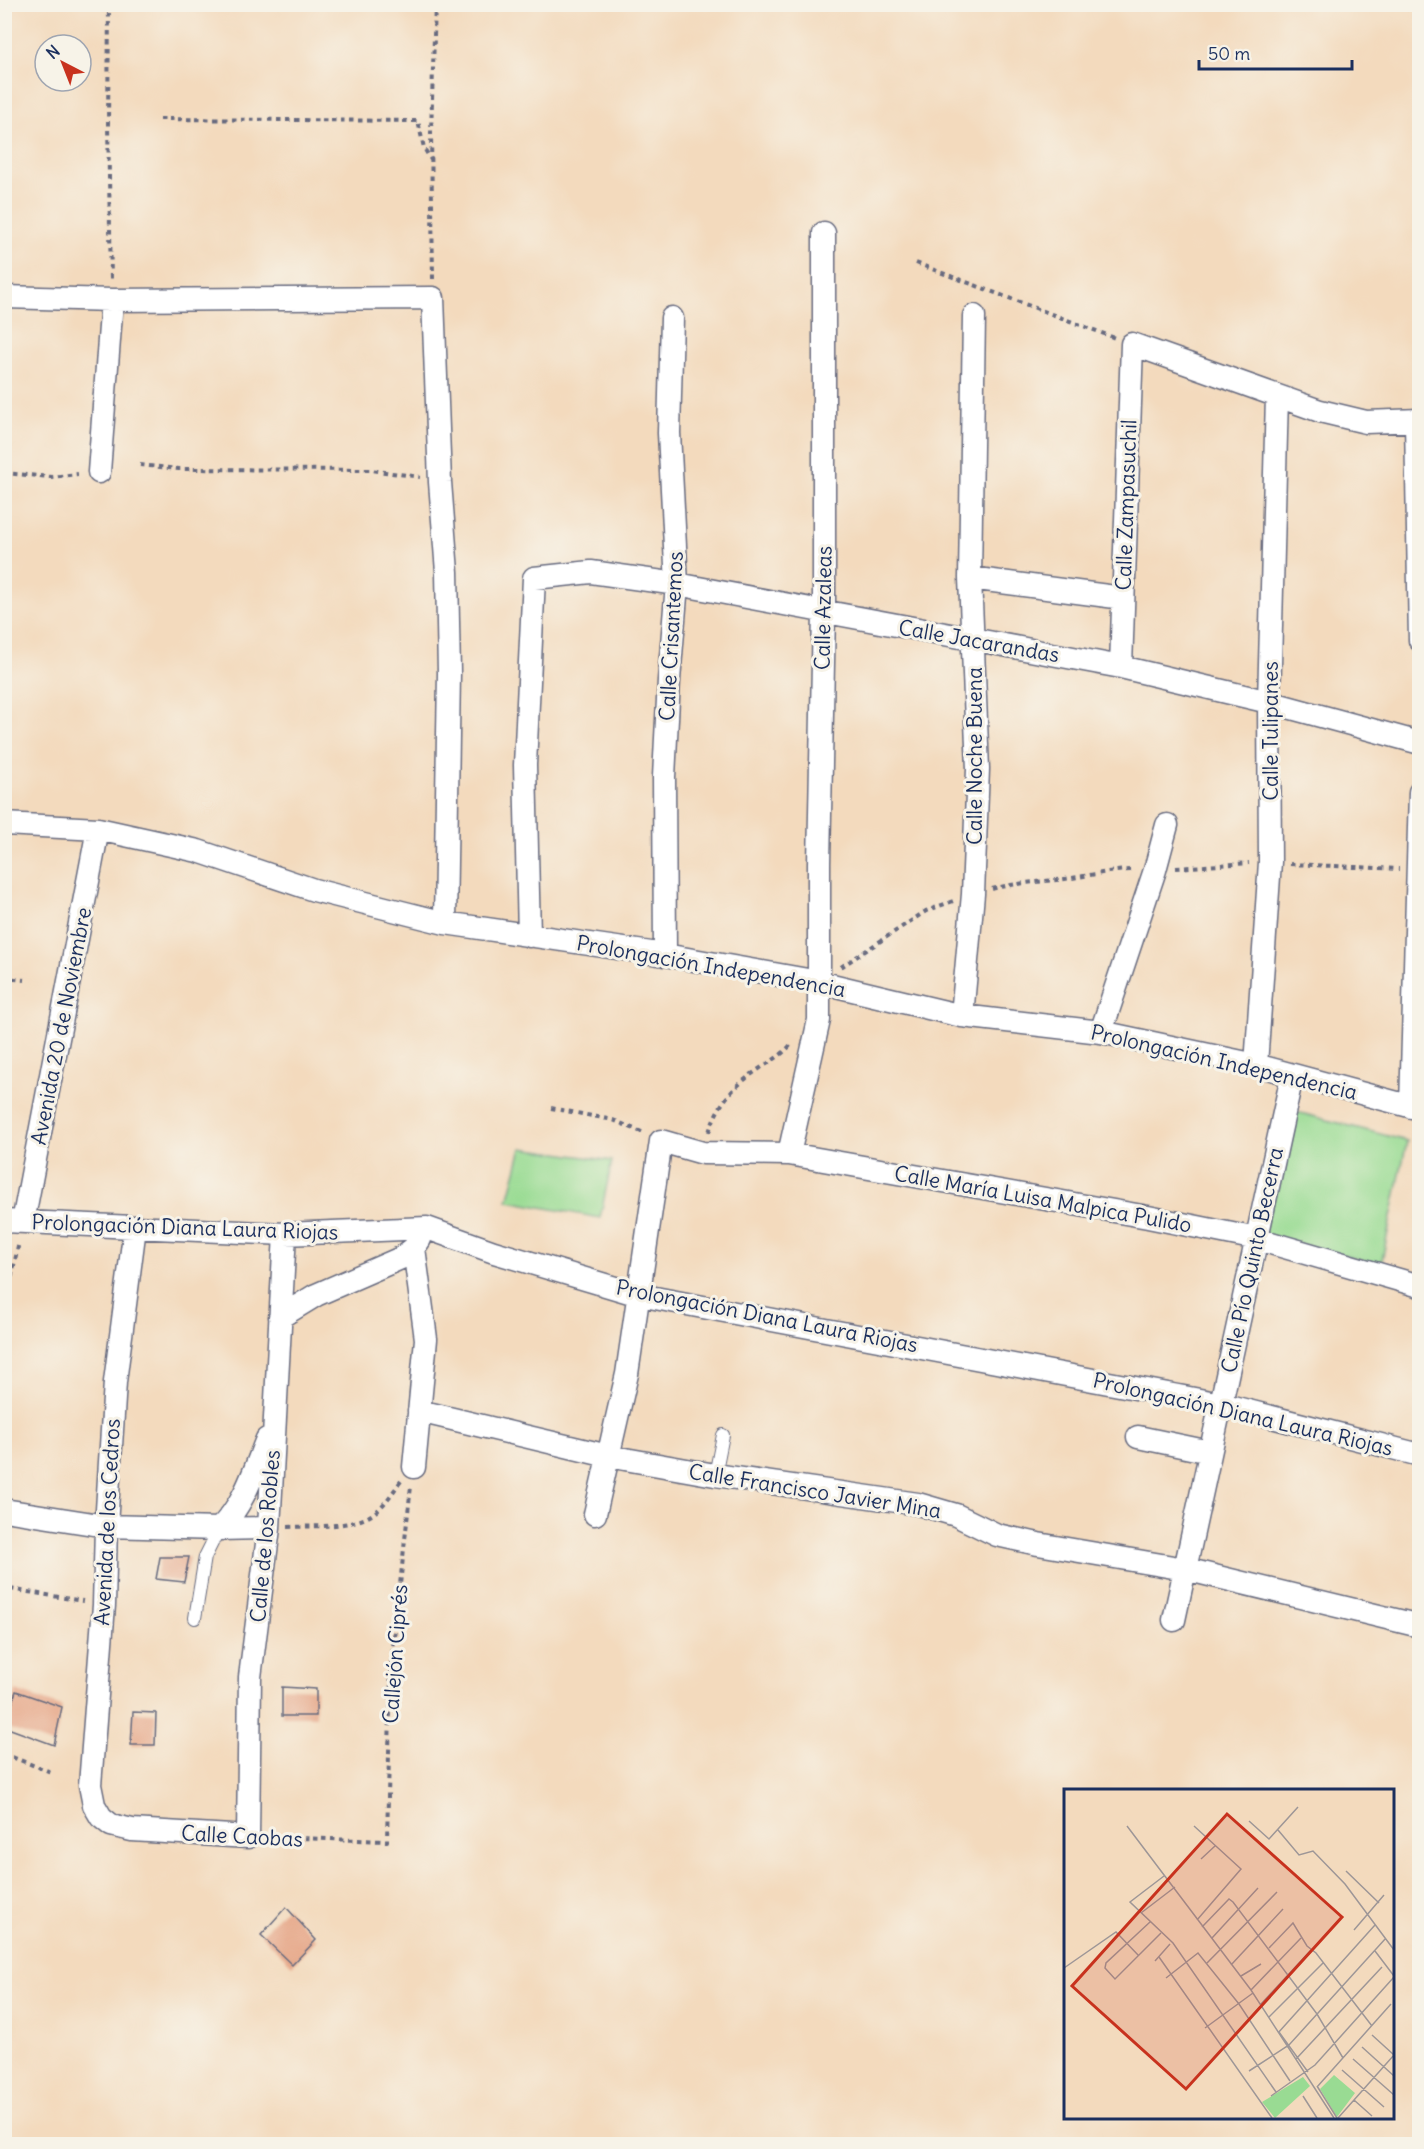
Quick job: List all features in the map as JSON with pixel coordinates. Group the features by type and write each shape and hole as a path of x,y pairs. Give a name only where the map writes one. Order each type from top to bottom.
{"street":[{"name":"Calle Azaleas","path":"789,1154 819,1020 819,864 824,612 824,233"},
{"path":"4,297 112,300 433,298 440,482 447,572 445,923"},
{"path":"99,472 112,300"},
{"name":"Calle Noche Buena","path":"962,1016 973,894 978,769 970,578 974,316"},
{"name":"Calle Crisantemos","path":"666,955 664,777 677,584 669,433 672,318"},
{"path":"1132,344 1320,411 1366,422 1418,421 1419,640"},
{"name":"Calle Zampasuchil","path":"1121,667 1132,344"},
{"name":"Calle Tulipanes","path":"1256,1065 1270,862 1269,702 1277,396"},
{"name":"Calle Jacarandas","path":"529,936 525,765 534,578 591,572 677,584 974,639 1121,667 1269,702 1419,743"},
{"path":"970,578 1122,598"},
{"path":"1415,1108 1419,792"},
{"name":"Prolongación Independencia","path":"4,824 98,829 198,851 314,890 445,923 666,955 819,982 962,1016 1101,1032 1256,1065 1415,1108"},
{"path":"1101,1032 1155,870 1167,825"},
{"name":"Avenida 20 de Noviembre","path":"14,1222 98,829"},
{"name":"Calle Pío Quinto Becerra","path":"1174,1620 1292,1076"},
{"path":"595,1514 627,1374 661,1141"},
{"name":"Calle María Luisa Malpica Pulido","path":"661,1141 703,1153 789,1154 1037,1196 1257,1239 1419,1286"},
{"name":"Prolongación Diana Laura Riojas","path":"14,1222 285,1234 427,1228 494,1252 639,1295 1221,1404 1419,1455"},
{"name":"Avenida de los Cedros","path":"101,1816 94,1805 90,1785 104,1605 106,1526 115,1382 135,1227"},
{"path":"280,1317 316,1295 401,1258 414,1248 427,1228"},
{"name":"Calle de los Robles","path":"248,1837 250,1677 269,1528 285,1234"},
{"path":"414,1248 426,1339 414,1467"},
{"name":"Calle Francisco Javier Mina","path":"419,1411 608,1456 715,1475 918,1504 956,1515 998,1535 1185,1569 1419,1626"},
{"path":"219,1529 230,1518 245,1494 274,1422"},
{"path":"1138,1437 1210,1452"},
{"path":"4,1510 106,1526 269,1528"},
{"name":"Calle Caobas","path":"101,1816 111,1825 132,1830 248,1837"}],"lane":[{"path":"715,1475 723,1435"},
{"path":"195,1618 205,1557 219,1529"}],"path":[{"path":"109,4 108,125 112,300"},
{"path":"433,298 431,160 435,4"},
{"path":"160,119 418,121 424,148 431,160"},
{"path":"916,263 1132,344"},
{"path":"140,465 179,469 371,470 440,482"},
{"path":"4,473 51,477 99,472"},
{"path":"819,982 926,911 973,894 1031,881 1070,879 1120,870 1155,870 1270,862 1325,867 1417,870"},
{"path":"4,978 25,980"},
{"path":"9,992 11,979"},
{"path":"703,1153 715,1113 723,1101 748,1077 787,1050 794,1040"},
{"path":"551,1108 613,1120 661,1141"},
{"path":"4,1312 14,1222"},
{"path":"269,1528 353,1522 370,1515 383,1505 414,1467"},
{"name":"Callejón Ciprés","path":"387,1841 391,1665 414,1467"},
{"path":"10,1589 104,1605"},
{"path":"4,1754 51,1772"},
{"name":"Calle Caobas","path":"248,1837 387,1841"}],"green space":[{"path":"1293,1111 1407,1141 1381,1265 1262,1235"},
{"path":"522,1148 612,1161 600,1218 508,1201"}],"building":[{"path":"160,1557 189,1557 184,1582 156,1579"},
{"path":"282,1687 316,1689 316,1716 282,1716"},
{"path":"16,1691 62,1707 54,1745 5,1727"},
{"path":"133,1712 156,1713 155,1745 131,1745"},
{"path":"286,1907 316,1940 292,1965 261,1935"}]}
